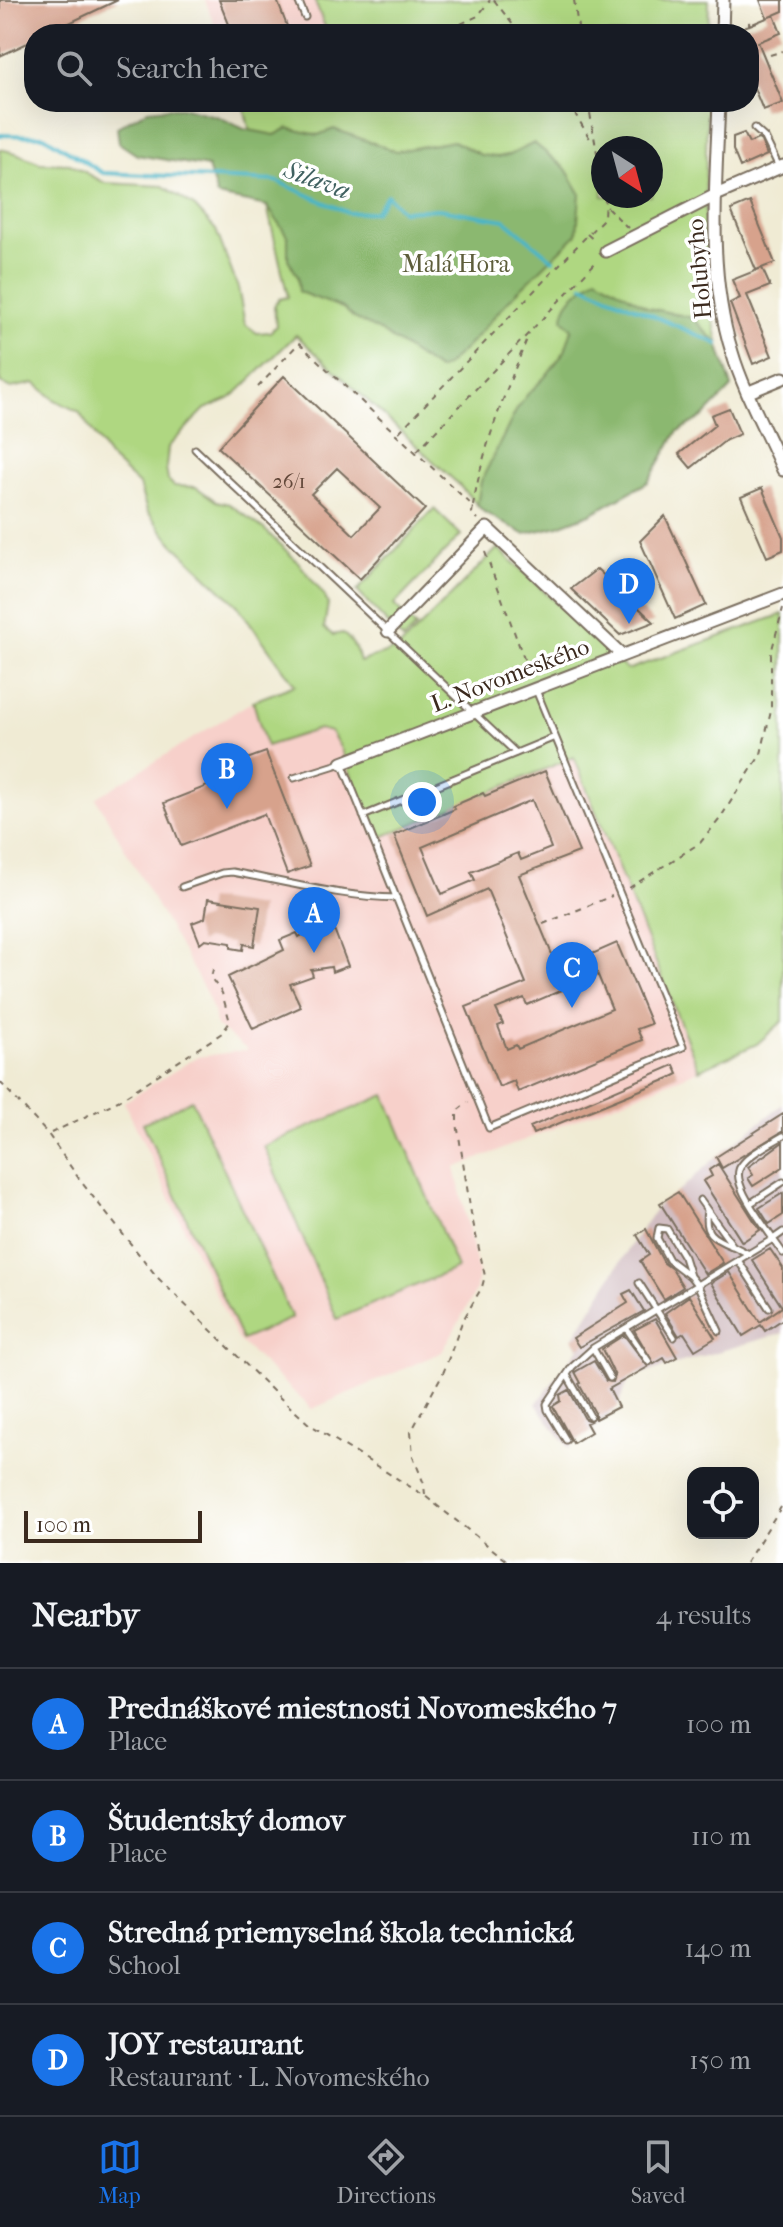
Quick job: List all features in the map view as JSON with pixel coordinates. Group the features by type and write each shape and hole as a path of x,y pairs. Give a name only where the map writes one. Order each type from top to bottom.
{"street":[{"path":"722,24 723,0"},
{"name":"Holubyho","path":"719,112 716,195 721,303 732,353 783,470"},
{"path":"606,251 716,195 782,170"},
{"path":"749,392 783,378"},
{"path":"388,631 487,528 622,655"},
{"name":"L. Novomeského","path":"342,763 783,594"}],"lane":[{"path":"298,0 305,17"},
{"path":"754,128 765,138 782,170"},
{"path":"195,449 516,753"},
{"path":"294,778 342,763 489,1128 683,1047 536,690"},
{"path":"363,816 555,737"},
{"path":"182,887 232,872 331,892 397,898"},
{"path":"783,1136 741,1164 737,1180 783,1253"},
{"path":"751,1203 783,1182"},
{"path":"700,1200 733,1246"},
{"path":"708,1210 708,1233 748,1253"},
{"path":"690,1276 671,1234 667,1229 659,1228 657,1238 669,1260 698,1286 719,1331"},
{"path":"566,1440 547,1404 567,1375 593,1348 783,1232"},
{"path":"738,1260 769,1308"},
{"path":"639,1283 674,1337"},
{"path":"626,1328 649,1362"},
{"path":"593,1348 610,1378"},
{"path":"567,1375 590,1416"}],"path":[{"path":"461,24 478,16 492,0 512,24"},
{"path":"574,0 578,24"},
{"path":"770,55 783,51"},
{"path":"574,112 591,140"},
{"path":"589,112 593,136"},
{"path":"397,433 604,218 606,208"},
{"path":"607,208 635,235"},
{"path":"416,452 606,251 587,234"},
{"path":"487,528 472,513 479,469 500,403 529,333"},
{"path":"258,387 299,343 473,506"},
{"path":"485,552 536,690"},
{"path":"681,857 700,843 719,820 761,754 771,711 771,653 783,607"},
{"path":"48,1134 118,1101 222,1033 230,1022 222,993 211,978 214,965"},
{"path":"0,1082 48,1134 82,1183 158,1278 278,1396 309,1424 425,1496 510,1563"},
{"path":"425,1496 424,1484 413,1456 411,1432 444,1371 462,1322 485,1276 471,1213 457,1123 457,1111 477,1097"},
{"path":"746,1563 783,1504"}],"shaded area":[{"path":"205,0 483,0 441,24 214,24"},
{"path":"620,678 783,1021 757,1044 699,1070 455,1168 478,1271 476,1291 442,1352 312,1409 237,1339 124,1102 197,1057 248,1050 216,1026 205,991 96,798 253,701 266,746 319,729 331,732 352,774"},
{"path":"783,1104 783,1333 630,1377 618,1407 569,1449 536,1404 579,1348 573,1338 660,1203 678,1192 716,1157"}],"green space":[{"path":"314,0 709,0 708,24 324,24"},
{"name":"Malá Hora","path":"144,112 200,112 244,129 275,135 288,128 318,135 334,129 396,151 453,141 481,155 498,157 534,143 566,169 580,193 577,234 508,301 467,347 438,370 343,308 299,292 298,277 288,259 288,237 267,206 217,196 208,167 137,155 119,143 117,127"},
{"name":"Malá Hora","path":"245,112 707,112 705,210 708,282 721,353 732,387 704,416 677,432 648,482 590,514 524,534 484,512 457,483 296,335 229,399 205,409 168,447 166,468 168,480 174,486 196,487 216,501 229,504 264,529 298,562 328,604 324,628 333,635 342,633 354,646 360,662 399,648 498,548 627,670 783,614 783,1021 757,1044 699,1070 574,757 377,839 331,732 319,729 266,746 253,701 295,685 237,605 173,544 147,511 139,485 109,457 79,412 55,400 35,383 11,388 0,383 0,149 40,163 70,164 105,183 163,186 195,207 216,230 238,288 245,324 257,333 270,332 276,326 274,306 279,299 288,297"},
{"path":"597,277 649,308 693,318 718,344 732,387 704,416 677,432 648,482 590,514 524,534 477,505 481,481 516,411 565,351 572,329 563,319 566,305"},
{"path":"434,509 461,535 394,605 416,627 403,640 357,591"},
{"path":"385,1095 457,1268 337,1319 264,1146"},
{"path":"192,1100 292,1318 242,1340 143,1123"}],"building":[{"path":"0,0 118,0 67,24 24,24 24,45 0,56"},
{"path":"219,0 277,0 286,24 229,24"},
{"path":"760,0 783,0 783,11 767,18"},
{"path":"774,15 781,33 759,42 759,24 752,24"},
{"path":"759,44 783,103 763,110 759,100"},
{"path":"744,133 749,143 758,139 761,141 767,155 740,167 733,150 733,137"},
{"path":"750,202 775,263 756,270 731,210"},
{"path":"762,268 770,286 747,295 772,356 753,364 730,303 740,298 732,280"},
{"path":"284,376 425,509 360,579 218,447","holes":["337,468 380,508 354,535 311,494"]},
{"path":"729,408 740,434 726,440 691,468 679,454 715,425 711,415"},
{"path":"762,488 783,537 783,550 767,557 741,497"},
{"path":"665,516 706,605 675,619 640,541"},
{"path":"597,569 654,622 620,635 571,589"},
{"path":"266,752 310,866 287,874 264,814 181,846 164,803 248,770 244,760"},
{"path":"545,771 579,852 519,875 558,969 617,943 651,1024 637,1029 642,1040 518,1092 514,1081 499,1087 466,1007 526,983 487,889 427,916 394,835 455,809 453,806 483,793 485,796","holes":["532,800 551,848 521,860 518,853 471,872 475,880 442,894 422,847","595,968 612,1009 518,1049 516,1045 507,1049 498,1026 503,1024 496,1009 524,998 527,1005 574,985 571,978"]},
{"path":"208,899 260,907 254,946 244,944 243,950 231,948 231,943 205,939 200,943 192,923 205,918"},
{"path":"329,916 348,966 332,972 331,967 311,970 313,976 290,984 301,1007 253,1029 228,977 284,950 280,940 297,933 299,937 315,927 313,922"},
{"path":"674,1065 678,1074 670,1078 533,1134 530,1127"},
{"path":"783,1114 783,1131 722,1168 716,1157"},
{"path":"783,1142 783,1167 753,1186 748,1178 753,1175 748,1167"},
{"path":"718,1164 760,1230 742,1242 703,1181 712,1176 709,1170"},
{"path":"678,1192 723,1263 705,1274 660,1203"},
{"path":"783,1193 783,1215 769,1224 759,1208"},
{"path":"646,1229 664,1263 672,1269 683,1287 664,1299 640,1261 649,1255 637,1235"},
{"path":"770,1249 783,1268 783,1319 765,1331 761,1325 743,1336 711,1283 729,1272 760,1322 782,1307 752,1260"},
{"path":"631,1290 644,1311 579,1347 573,1338 628,1303 623,1294"},
{"path":"689,1296 715,1338 695,1350 684,1333 679,1336 665,1313"},
{"path":"655,1319 677,1357 667,1363 664,1358 654,1364 634,1330"},
{"path":"624,1335 648,1367 609,1389 618,1407 595,1419 575,1372 594,1361 606,1381 613,1382 615,1376 602,1349"},
{"path":"569,1390 585,1419 590,1421 586,1423 591,1432 573,1443 553,1406 561,1401 560,1395"}],"waterway":[{"name":"Silava","path":"0,135 44,136 103,173 276,181 349,213 375,212 387,195 402,211 439,209 505,220 553,260"},
{"name":"Silava","path":"583,285 718,344"}],"place":[{"name":"JOY restaurant","path":"629,624"},
{"name":"Študentský domov","path":"227,809"},
{"name":"Prednáškové miestnosti Novomeského 7","path":"314,953"},
{"name":"Stredná priemyselná škola technická","path":"572,1008"}]}
